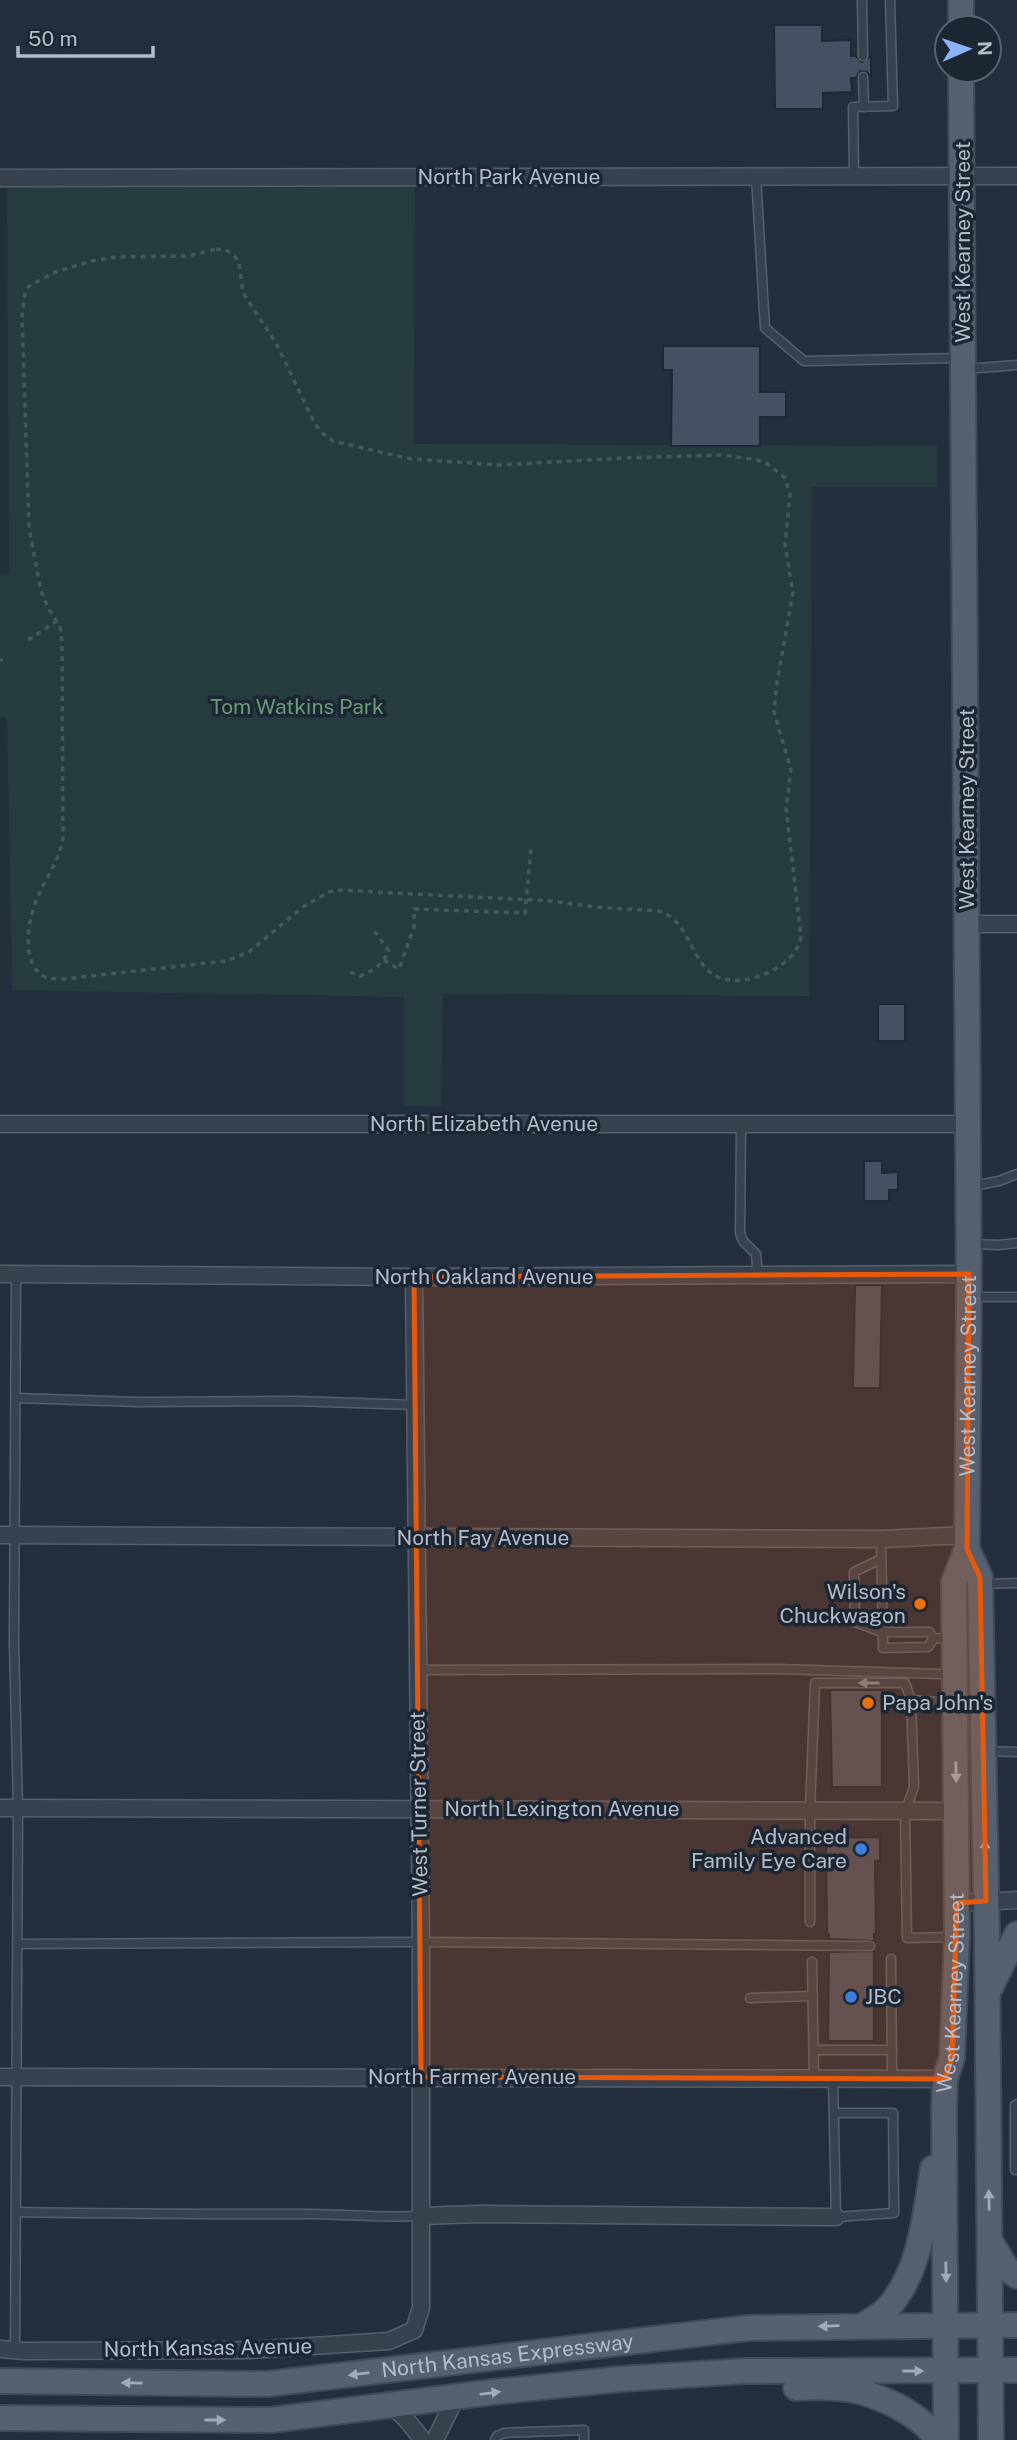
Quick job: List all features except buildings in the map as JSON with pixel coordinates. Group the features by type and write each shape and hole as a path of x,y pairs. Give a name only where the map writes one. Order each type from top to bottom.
{"main road":[{"name":"West Kearney Street","path":"946,2440 944,2109 945,2080 952,2058 957,1903 955,1703 944,1639 954,1582 967,1542 969,1286 961,84"},
{"name":"West Kearney Street","path":"967,1542 980,1577 987,1997 1005,2170 990,2241 991,2440"},
{"path":"987,1997 1017,1934"},
{"path":"864,2325 886,2310 902,2288 919,2246 944,2109"},
{"path":"990,2241 1007,2269 1017,2276"},
{"name":"North Kansas Expressway","path":"0,2382 267,2384 748,2328 1017,2325"},
{"name":"North Kansas Expressway","path":"0,2418 271,2420 621,2379 745,2371 1017,2370"},
{"path":"621,2379 710,2389 814,2387 849,2390 899,2408 932,2431 937,2440"}],"street":[{"name":"North Park Avenue","path":"0,178 1017,176"},
{"path":"967,924 1017,924"},
{"name":"North Elizabeth Avenue","path":"0,1124 968,1124"},
{"name":"North Oakland Avenue","path":"8,1274 758,1276 969,1286"},
{"name":"West Turner Street","path":"414,1277 421,1942 421,2308 414,2330"},
{"name":"North Fay Avenue","path":"8,1535 881,1538 967,1542"},
{"name":"North Lexington Avenue","path":"0,1808 956,1811"},
{"path":"957,1903 1017,1900"},
{"name":"North Farmer Avenue","path":"8,2077 945,2080"},
{"path":"421,2216 493,2214 836,2217"},
{"name":"North Kansas Avenue","path":"7,2350 249,2350 389,2341 414,2330"},
{"path":"435,2440 456,2397"},
{"path":"391,2405 405,2417 423,2440"}],"lane":[{"path":"862,0 863,56"},
{"path":"854,175 853,107 893,106 890,0"},
{"path":"863,77 864,107"},
{"path":"756,176 765,328 804,361 1017,365"},
{"path":"741,1124 740,1233 743,1241 756,1254 758,1276"},
{"path":"968,1187 999,1181 1017,1174"},
{"path":"969,1244 1017,1243"},
{"path":"7,2350 17,2212 8,2077 18,1944 14,1643 8,1535 17,1398 8,1274"},
{"path":"969,1286 1017,1297"},
{"path":"17,1398 415,1405"},
{"path":"881,1538 883,1648 929,1647 944,1639"},
{"path":"881,1559 854,1572 855,1622 882,1632 929,1632 944,1639"},
{"path":"980,1584 1017,1583"},
{"path":"417,1670 765,1669 940,1674"},
{"path":"810,1922 810,1810 815,1683 905,1683 911,1700 914,1787 905,1812 908,1938 957,1937"},
{"path":"911,1700 955,1703"},
{"path":"983,1751 1017,1752"},
{"path":"18,1944 421,1942 870,1946"},
{"path":"891,1959 892,2079"},
{"path":"813,1962 814,2078"},
{"path":"750,1998 813,1996"},
{"path":"814,2049 892,2050"},
{"path":"833,2078 836,2217 894,2213 893,2113 834,2113"},
{"path":"1005,2170 1017,2104"},
{"path":"17,2212 307,2214 382,2218 421,2216"},
{"path":"495,2440 496,2436 504,2433 537,2436 584,2430 584,2440"}],"path":[{"path":"216,249 226,250 234,255 241,272 243,293 276,344 314,422 326,437 348,445 411,460 500,465 708,455 743,456 768,464 785,478 790,494 785,545 793,593 775,691 774,712 791,771 786,808 801,929 800,945 785,963 769,972 748,978 720,977 702,964 681,927 668,914 659,911 527,900 337,890 304,906 249,952 226,961 64,979 45,977 34,967 31,960 29,938 36,901 54,867 63,839 62,642 58,621 48,608 41,591 28,519 23,303 25,293 36,281 91,261 116,257 188,256 216,249"},
{"path":"28,640 58,621"},
{"path":"384,960 400,969 414,927 414,909 525,913 531,848"},
{"path":"349,971 360,976 370,972 384,960 389,951 370,929"}],"highlighted area":[{"path":"969,1274 967,1549 980,1577 986,1901 957,1903 952,2058 945,2079 421,2077 414,1277"}],"green space":[{"name":"Tom Watkins Park","path":"415,183 414,444 937,446 937,487 812,487 809,996 443,994 441,1106 404,1106 404,997 12,990 7,717 0,717 0,575 9,574 7,184"}],"place":[{"name":"Wilson's Chuckwagon","path":"920,1604"},
{"name":"Papa John's","path":"868,1703"},
{"name":"Advanced Family Eye Care","path":"861,1849"},
{"name":"JBC","path":"851,1997"}]}
